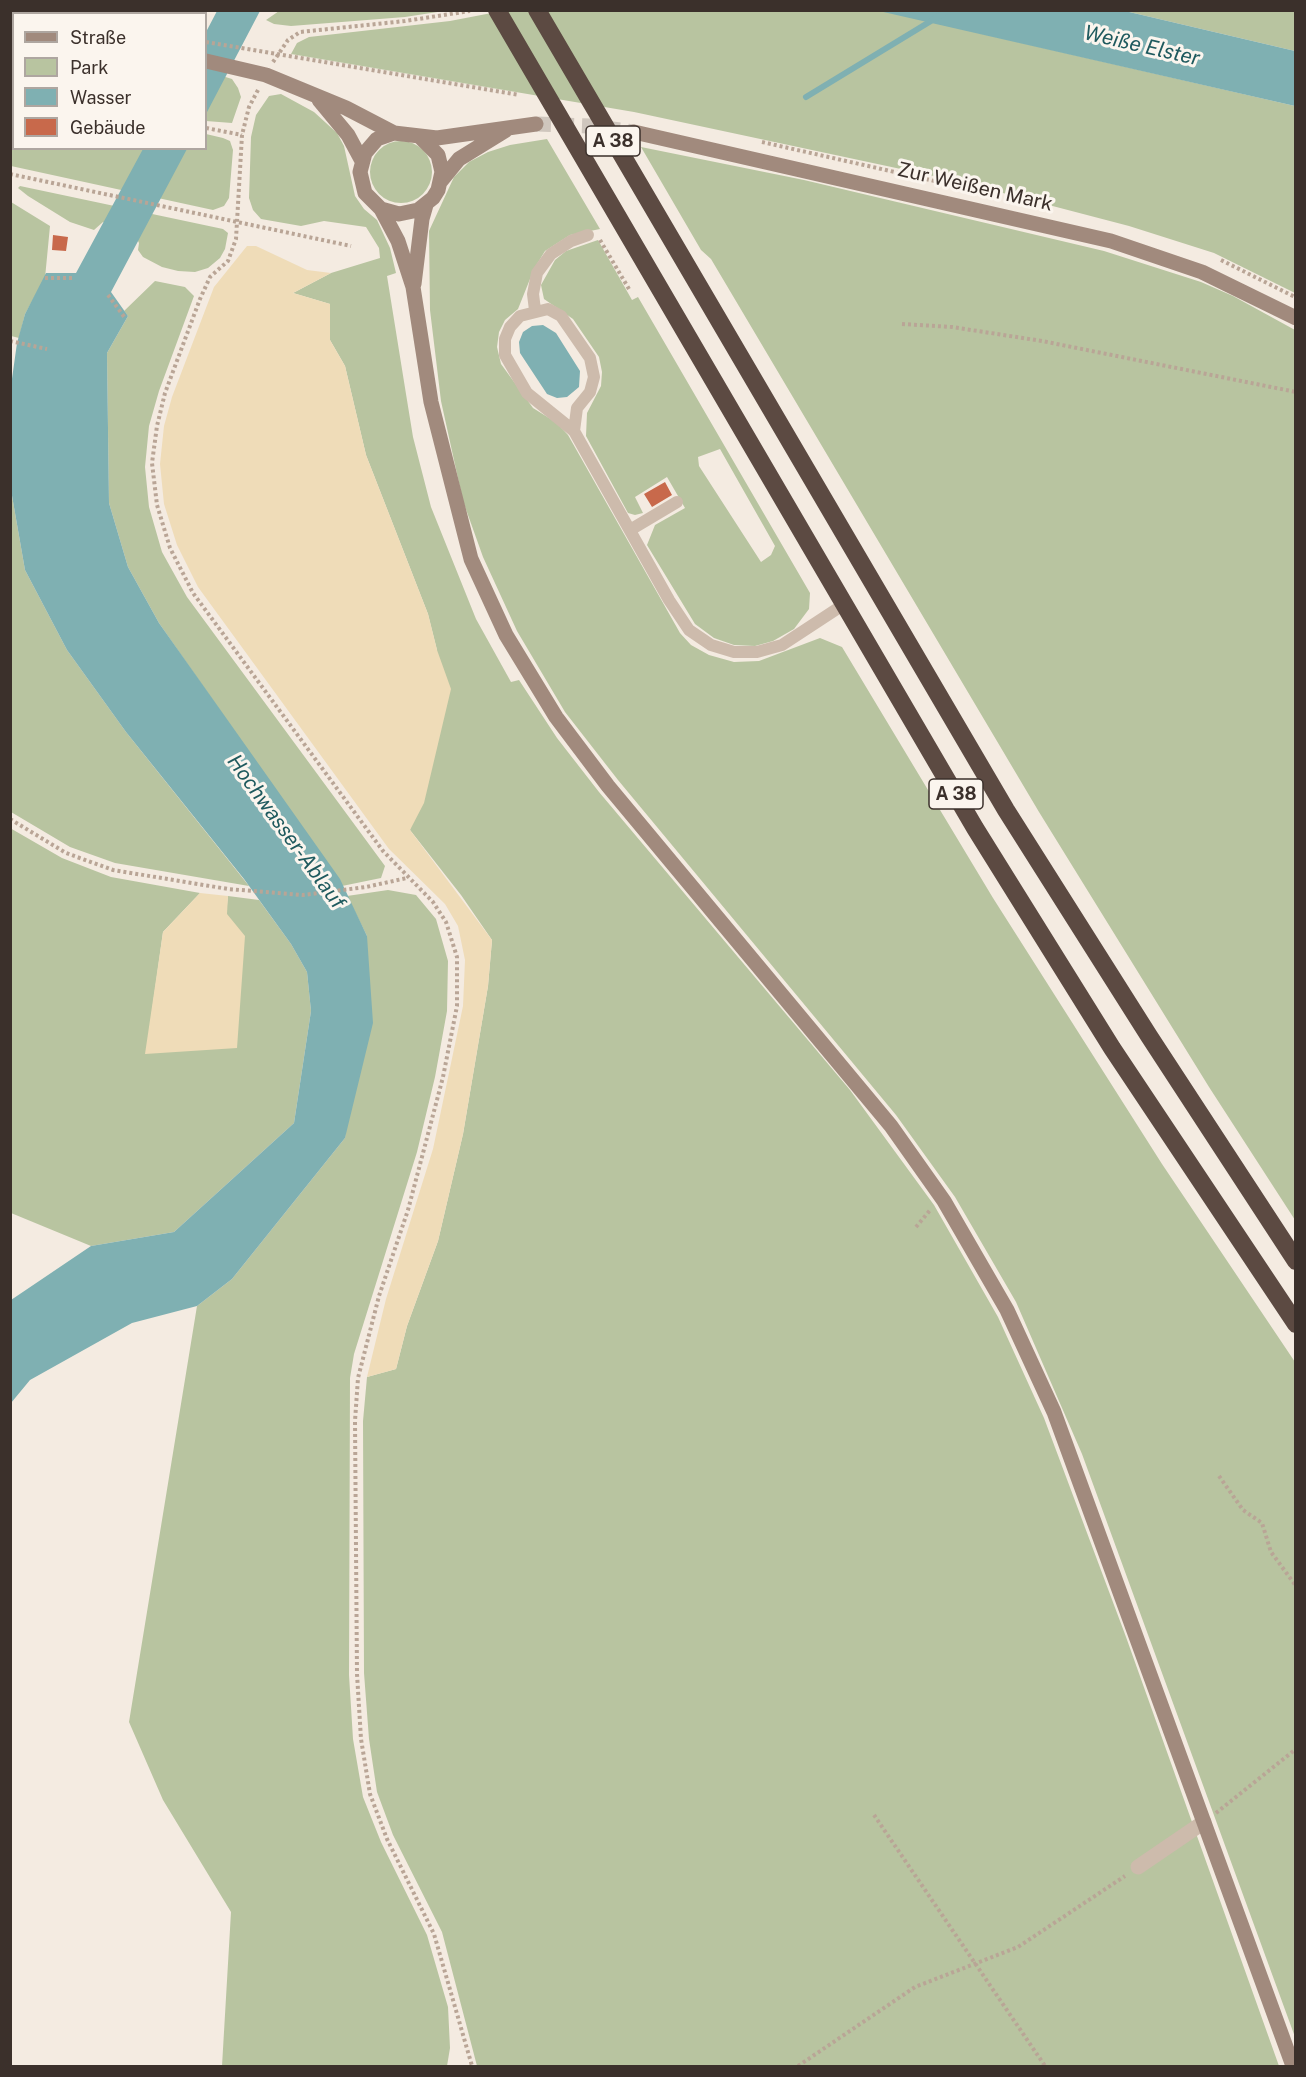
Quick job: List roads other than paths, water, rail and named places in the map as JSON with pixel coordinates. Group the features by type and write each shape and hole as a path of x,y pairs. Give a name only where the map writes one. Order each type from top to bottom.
{"highway":[{"name":"A 38","path":"497,10 846,603 981,838 1112,1048 1296,1324"},
{"name":"A 38","path":"537,10 1006,810 1149,1036 1296,1261"}],"main road":[{"path":"207,61 266,75 317,98 346,108 394,133 437,138 536,124"},
{"path":"317,98 348,135 362,161"},
{"path":"381,209 399,214 418,210 426,205 433,198 441,181 459,159 509,128"},
{"name":"Zur Weißen Mark","path":"634,132 1111,241 1202,272 1296,318"},
{"path":"394,133 377,139 362,161 360,172 365,193 381,209 398,242 413,286 431,402 455,503 471,559 506,635 562,726 608,786 857,1082 944,1201 979,1257 1007,1310 1054,1412 1293,2067"},
{"path":"419,136 438,155 441,181"},
{"path":"413,286 426,205"}],"street":[{"path":"1138,1867 1204,1822"}],"lane":[{"path":"535,310 533,294 537,273 551,254 571,241 593,235"},
{"path":"574,431 577,408 590,392 594,376 590,358 561,316 548,309 535,310 520,316 510,327 505,339 505,355 527,393 574,431 689,630 711,645 734,652 758,652 782,645 846,603"},
{"path":"630,530 677,502"}],"water":[{"path":"217,11 260,11 207,112 207,30"},
{"name":"Weiße Elster","path":"879,11 1125,11 1295,51 1295,106"},
{"name":"Hochwasser-Ablauf","path":"142,150 186,150 111,292 128,316 107,353 109,503 128,567 159,623 340,879 367,936 373,1023 345,1138 232,1279 197,1306 132,1323 30,1380 11,1403 11,1300 91,1246 174,1232 294,1123 311,1011 307,972 291,944 244,879 126,732 67,650 25,570 11,490 10,393 17,343 25,314 46,273 76,273"},
{"path":"543,325 556,333 580,371 579,387 567,397 557,398 547,394 520,353 519,342 523,332 532,326"}],"waterway":[{"path":"806,97 949,10"}],"tunnel":[{"path":"536,124 591,126 634,132"}]}
